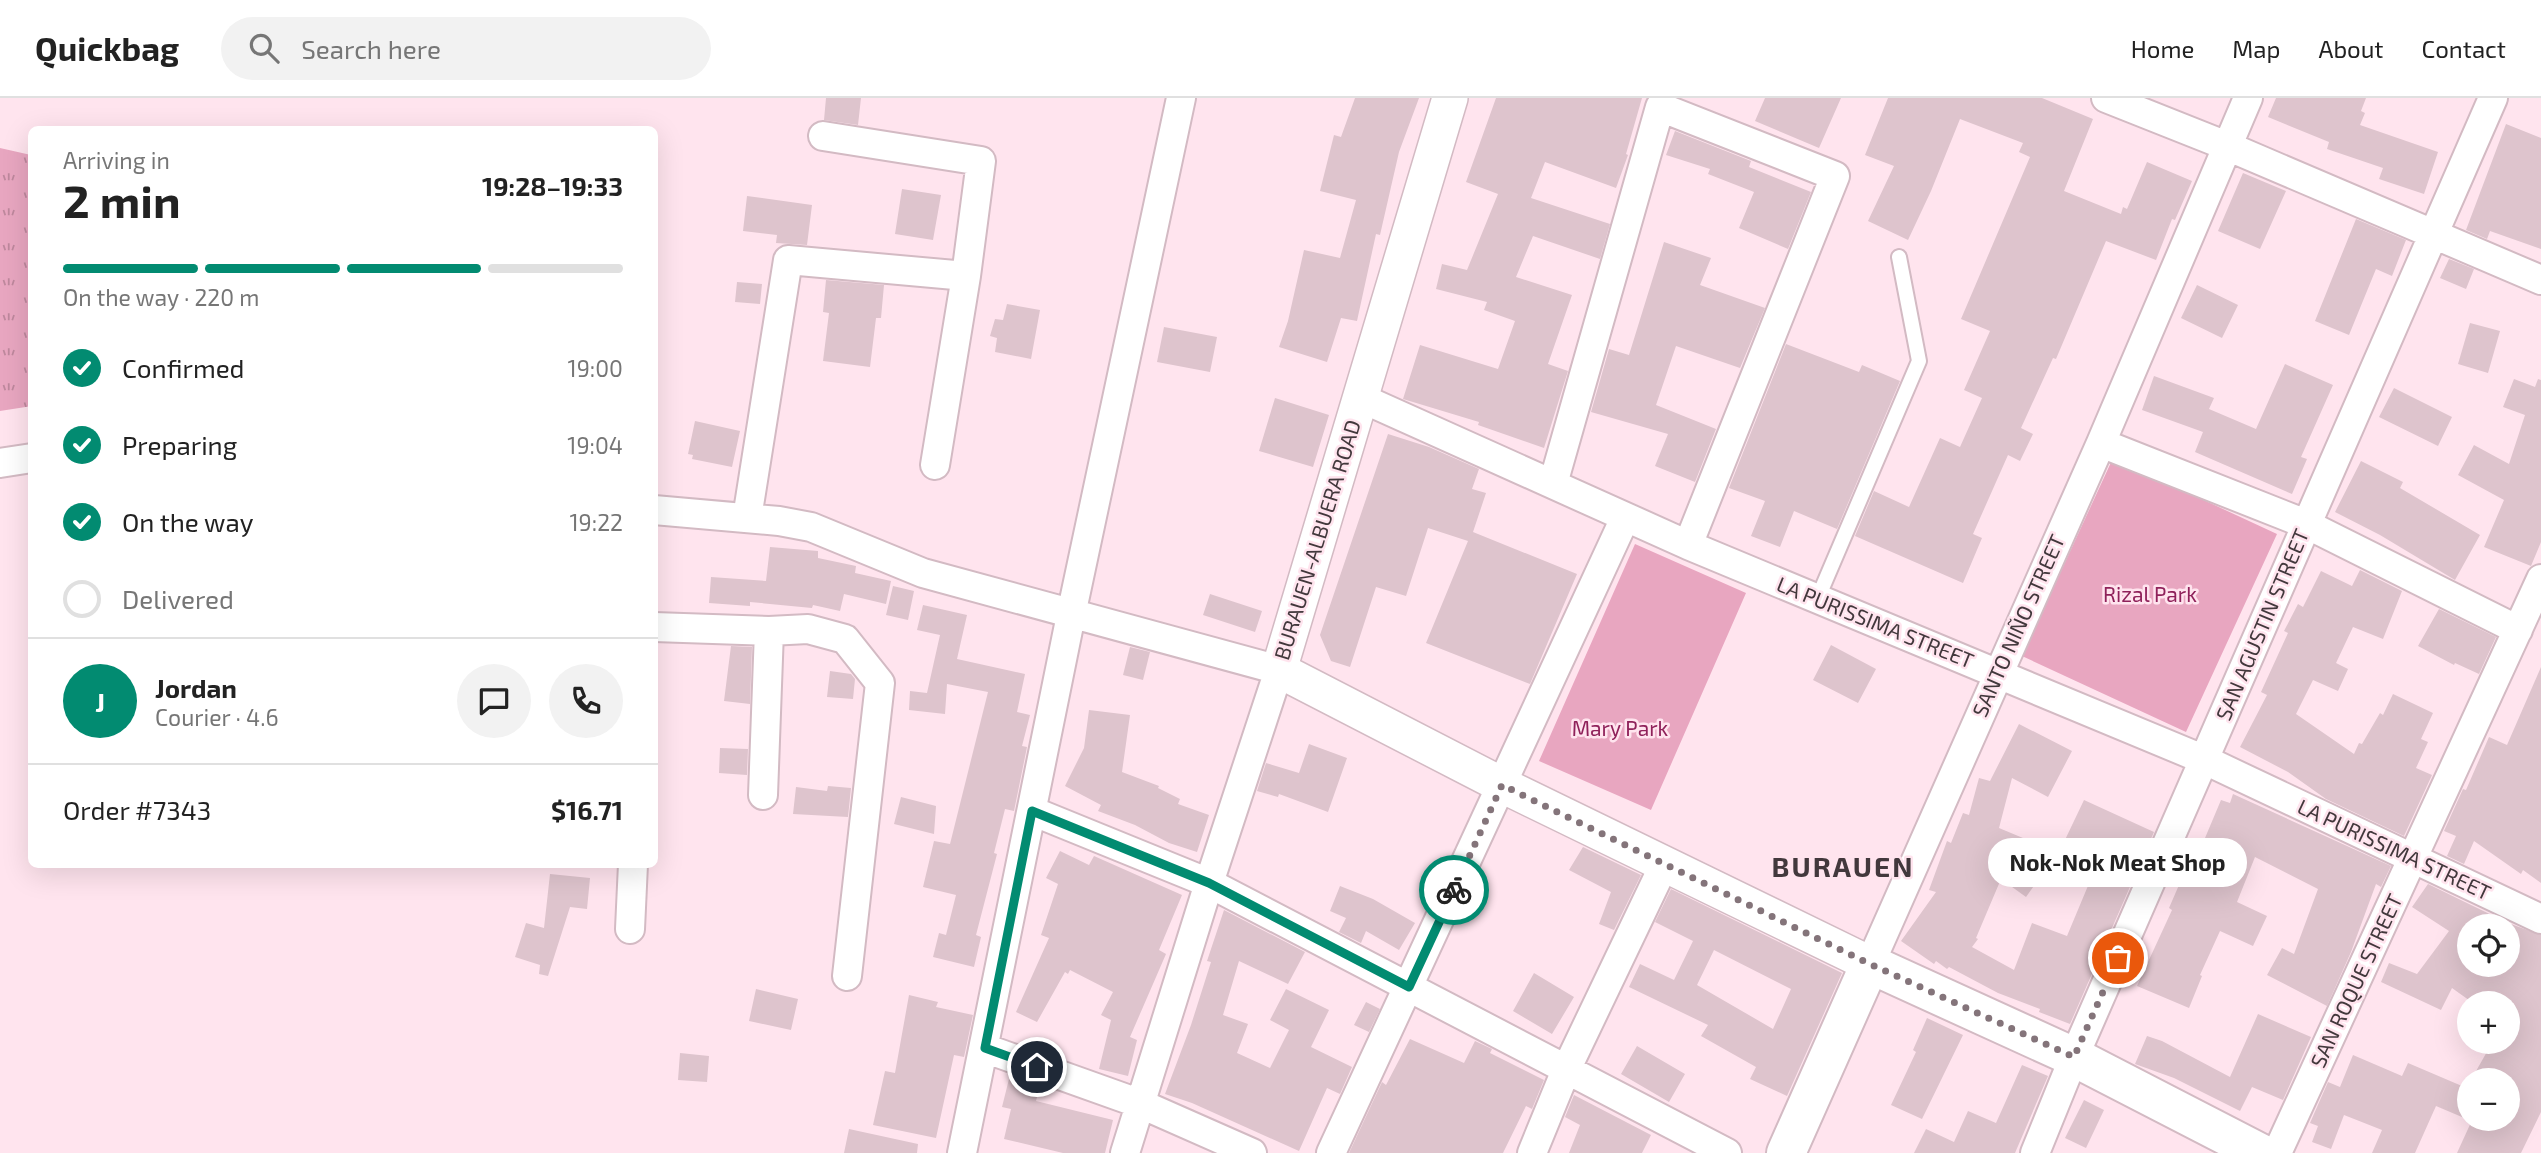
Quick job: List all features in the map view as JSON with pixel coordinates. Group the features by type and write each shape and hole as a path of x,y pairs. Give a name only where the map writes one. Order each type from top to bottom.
{"main road":[{"path":"1870,964 2074,1057 2260,1153"},
{"name":"SANTO NIÑO STREET","path":"1786,1153 1870,964"}],"street":[{"path":"962,1153 1071,615 1181,98"},
{"name":"BURAUEN-ALBUERA ROAD","path":"1451,98 1279,670 1502,785 1870,964"},
{"path":"2106,98 2435,233 2541,280"},
{"name":"SANTO NIÑO STREET","path":"1870,964 2101,443 2248,98"},
{"name":"SAN AGUSTIN STREET","path":"2035,1153 2074,1057 2493,98"},
{"path":"1553,484 1660,107 1835,176 1688,545"},
{"path":"823,136 981,161 966,276 935,465"},
{"path":"747,518 788,260 966,276"},
{"name":"LA PURISSIMA STREET","path":"1361,398 1625,518 2205,760 2541,919"},
{"path":"2101,443 2306,524 2518,631"},
{"path":"0,463 28,459"},
{"path":"658,512 747,518 811,527 923,572 1071,615 1279,670 1125,1153"},
{"path":"1331,1153 1625,518"},
{"name":"SAN ROQUE STREET","path":"2277,1153 2541,579"},
{"path":"658,627 768,631 808,629 845,639 880,683 847,976"},
{"path":"763,795 768,631"},
{"path":"1032,811 1209,883 1727,1153"},
{"path":"1532,1153 1566,1070 1665,863"},
{"path":"631,929 633,868"},
{"path":"985,1048 1141,1104 1252,1153"}],"lane":[{"path":"1817,600 1919,360 1899,257"}],"green space":[{"path":"0,148 28,154 28,407 0,411"},
{"name":"Rizal Park","path":"2113,458 2277,534 2186,732 2022,656"},
{"name":"Mary Park","path":"1635,544 1746,593 1651,810 1539,761"}],"building":[{"path":"826,98 861,98 858,125 824,120"},
{"path":"1355,98 1419,98 1399,152 1380,235 1376,234 1357,321 1341,318 1327,362 1279,347 1288,321 1304,250 1340,258 1356,200 1320,191 1334,135 1341,137"},
{"path":"1496,98 1642,98 1626,154 1628,155 1616,188 1545,162 1531,198 1610,224 1600,259 1533,236 1516,277 1572,295 1548,364 1568,371 1544,448 1478,425 1479,422 1403,399 1420,345 1498,369 1515,321 1484,310 1487,302 1436,289 1442,264 1467,270 1498,194 1466,182"},
{"path":"1765,98 1841,98 1819,148 1755,121"},
{"path":"1888,98 2042,98 2093,119 2064,191 2121,214 2123,207 2127,209 2147,162 2192,181 2175,220 2172,219 2156,260 2106,241 2056,359 2053,358 2021,428 2033,434 2020,461 2008,455 1973,534 1982,538 1963,583 1855,536 1874,491 1909,507 1940,438 1960,447 1982,398 1964,390 1990,331 1961,319 2030,157 2019,152 2023,143 1960,119 1908,240 1868,221 1894,166 1865,155"},
{"path":"2276,98 2366,98 2361,111 2365,113 2360,125 2438,152 2424,194 2379,179 2383,168 2327,149 2329,142 2268,117"},
{"path":"2506,124 2541,138 2541,249 2490,231 2487,239 2466,230"},
{"path":"1675,131 1751,161 1749,167 1811,192 1788,249 1739,228 1754,192 1708,174 1710,169 1666,155"},
{"path":"2243,173 2286,191 2260,249 2218,231"},
{"path":"902,189 941,195 933,240 895,234"},
{"path":"747,196 812,205 807,245 776,243 777,235 743,231"},
{"path":"2356,219 2406,240 2392,276 2376,269 2349,335 2315,321"},
{"path":"1664,242 1711,258 1700,285 1765,308 1740,368 1676,346 1656,405 1716,429 1695,482 1655,466 1668,434 1591,412 1609,349 1629,355"},
{"path":"2449,259 2474,269 2466,289 2440,278"},
{"path":"826,280 884,285 881,318 876,318 870,367 823,361 829,313 823,312"},
{"path":"737,282 762,284 760,304 735,302"},
{"path":"2197,285 2238,305 2222,338 2181,318"},
{"path":"1007,304 1040,310 1031,359 995,352 997,338 990,336 995,319 1003,320"},
{"path":"2470,323 2500,331 2488,373 2458,364"},
{"path":"1164,327 1217,337 1210,372 1157,362"},
{"path":"1786,344 1859,372 1862,365 1900,381 1837,529 1794,511 1780,547 1751,536 1765,501 1729,488"},
{"path":"2285,364 2333,385 2301,457 2307,459 2292,494 2195,452 2203,432 2142,410 2154,376 2214,398 2209,409 2256,429"},
{"path":"2514,379 2535,387 2538,379 2541,380 2541,542 2531,566 2484,547 2504,500 2458,475 2474,445 2509,464 2525,415 2503,407"},
{"path":"2394,388 2452,417 2438,446 2379,417"},
{"path":"1275,398 1329,415 1313,467 1259,451"},
{"path":"695,421 740,431 732,467 692,459 693,455 688,454"},
{"path":"1388,434 1429,447 1479,469 1472,489 1486,493 1473,532 1577,574 1530,684 1426,643 1468,541 1428,528 1406,596 1376,587 1350,667 1331,661 1320,635"},
{"path":"2361,461 2403,482 2400,488 2480,535 2455,580 2380,535 2335,512"},
{"path":"770,547 818,551 818,558 856,566 855,573 891,581 886,604 844,594 840,611 813,605 812,608 750,602 750,606 709,603 711,577 766,581"},
{"path":"2360,570 2402,591 2383,639 2353,627 2336,663 2348,669 2338,691 2313,680 2296,714 2354,754 2380,713 2383,715 2393,694 2433,713 2421,739 2428,742 2416,768 2432,775 2404,836 2326,799 2288,772 2240,747 2267,695 2261,692 2288,633 2284,631 2298,604 2303,607 2321,571 2352,586"},
{"path":"893,586 914,591 908,620 886,615"},
{"path":"1210,594 1262,611 1255,632 1203,615"},
{"path":"923,605 967,615 957,659 1025,674 1017,712 1030,715 1022,746 1027,747 1014,811 1005,809 994,853 997,854 976,935 981,937 974,967 933,957 939,933 946,935 956,895 923,887 934,841 950,844 988,692 947,684 945,714 909,710 910,691 927,693 940,635 917,630"},
{"path":"2439,609 2496,637 2479,674 2455,663 2454,665 2418,646"},
{"path":"1831,645 1876,669 1858,703 1813,680"},
{"path":"731,646 752,647 750,704 724,701"},
{"path":"1130,647 1150,652 1143,680 1123,675"},
{"path":"2541,667 2541,883 2523,870 2521,874 2474,841 2464,864 2447,856 2456,836 2444,831 2463,789 2466,790 2489,737 2507,745"},
{"path":"830,671 851,674 855,679 853,699 827,697"},
{"path":"1089,710 1130,715 1122,772 1159,786 1158,788 1180,799 1178,804 1209,815 1197,852 1169,843 1135,825 1098,811 1101,805 1065,786 1084,748"},
{"path":"2019,724 2072,751 2048,797 2012,778 1999,828 2023,838 2053,859 2026,897 2001,879 1976,938 1978,939 1972,947 2014,970 2032,923 2067,936 2090,881 2053,865 2084,800 2154,832 2070,1024 1998,993 1936,961 1934,964 1901,941 1936,892 1929,890 1947,841 1951,843 1963,813 1969,815 1979,778 1990,781"},
{"path":"1309,744 1347,758 1328,812 1279,794 1278,797 1257,791 1266,763 1299,773"},
{"path":"720,748 748,749 747,775 719,773"},
{"path":"828,786 851,788 848,817 793,814 796,787 827,791"},
{"path":"2233,794 2391,866 2381,887 2376,884 2351,952 2327,1006 2267,975 2282,948 2294,954 2318,889 2255,857 2237,902 2267,916 2253,946 2220,931 2200,975 2202,976 2189,1008 2137,986 2172,910 2169,908 2192,855 2197,857 2221,800 2230,803"},
{"path":"901,797 936,806 934,834 894,824"},
{"path":"1583,847 1641,875 1614,930 1599,924 1611,892 1569,870"},
{"path":"1060,851 1089,865 1094,856 1182,895 1159,950 1166,954 1130,1037 1137,1040 1128,1076 1099,1069 1111,1020 1101,1015 1113,992 1070,970 1068,974 1065,972 1037,1022 1016,1012 1049,938 1041,935 1058,884 1046,878"},
{"path":"550,874 590,878 587,909 570,907 548,976 539,974 540,965 515,957 526,923 544,928"},
{"path":"2428,884 2490,914 2457,914 2457,977 2520,977 2520,927 2541,935 2541,1112 2521,1153 2457,1153 2467,1131 2520,1131 2520,1068 2478,1068 2486,1054 2520,1054 2520,991 2457,992 2452,988 2441,1010 2381,982 2389,963 2417,974 2449,931 2412,907"},
{"path":"1340,886 1373,899 1415,923 1399,950 1366,931 1361,943 1339,932 1346,918 1330,911"},
{"path":"1671,889 1842,973 1787,1096 1750,1079 1756,1067 1701,1036 1708,1025 1629,987 1640,964 1674,980 1693,941 1655,922","holes":["1714,950 1791,989 1773,1029 1697,985"]},
{"path":"1224,910 1305,952 1288,984 1239,961 1223,1015 1248,1024 1237,1053 1270,1068 1289,1030 1270,1020 1286,989 1329,1010 1311,1047 1352,1067 1340,1094 1327,1088 1299,1151 1192,1103 1165,1094 1191,1025 1211,962 1207,961"},
{"path":"1534,973 1574,997 1552,1034 1513,1011"},
{"path":"756,989 798,999 791,1030 749,1021"},
{"path":"909,995 938,1002 936,1007 973,1015 964,1057 954,1055 936,1138 873,1125 885,1071 895,1073"},
{"path":"1366,1002 1380,1009 1369,1032 1354,1025"},
{"path":"2258,1014 2311,1037 2283,1100 2252,1087 2240,1111 2174,1078 2135,1064 2147,1036 2162,1041 2230,1077"},
{"path":"1927,1018 1963,1035 1922,1119 1891,1105 1916,1052 1913,1050"},
{"path":"1410,1039 1464,1063 1475,1041 1492,1049 1490,1053 1544,1080 1532,1109 1526,1106 1503,1153 1349,1153 1382,1082 1386,1085"},
{"path":"1637,1046 1685,1074 1669,1102 1621,1074"},
{"path":"680,1053 709,1056 707,1082 678,1080"},
{"path":"2353,1055 2402,1076 2408,1063 2457,1084 2457,1115 2436,1106 2415,1153 2372,1153 2382,1130 2344,1115 2331,1149 2312,1142 2318,1126 2310,1123 2328,1082 2340,1087"},
{"path":"2022,1065 2048,1076 2015,1153 1914,1153 1926,1129 1954,1142 1968,1111 1996,1123"},
{"path":"1010,1075 1040,1086 1036,1101 1113,1120 1105,1153 1063,1153 1004,1139 1011,1109 1002,1107"},
{"path":"1574,1095 1651,1135 1642,1153 1569,1153 1580,1125 1565,1117"},
{"path":"2084,1100 2104,1110 2086,1148 2065,1138"},
{"path":"849,1129 918,1144 917,1153 844,1153"}],"way so far":[{"path":"1454,890 1502,785 1870,964 2074,1057 2118,958"}],"place":[{"name":"Nok-Nok Meat Shop","path":"2118,958"}],"district":[{"name":"BURAUEN","path":"1843,867"}],"route":[{"path":"1037,1067 985,1048 1032,811 1209,883 1409,987 1454,890"}]}
